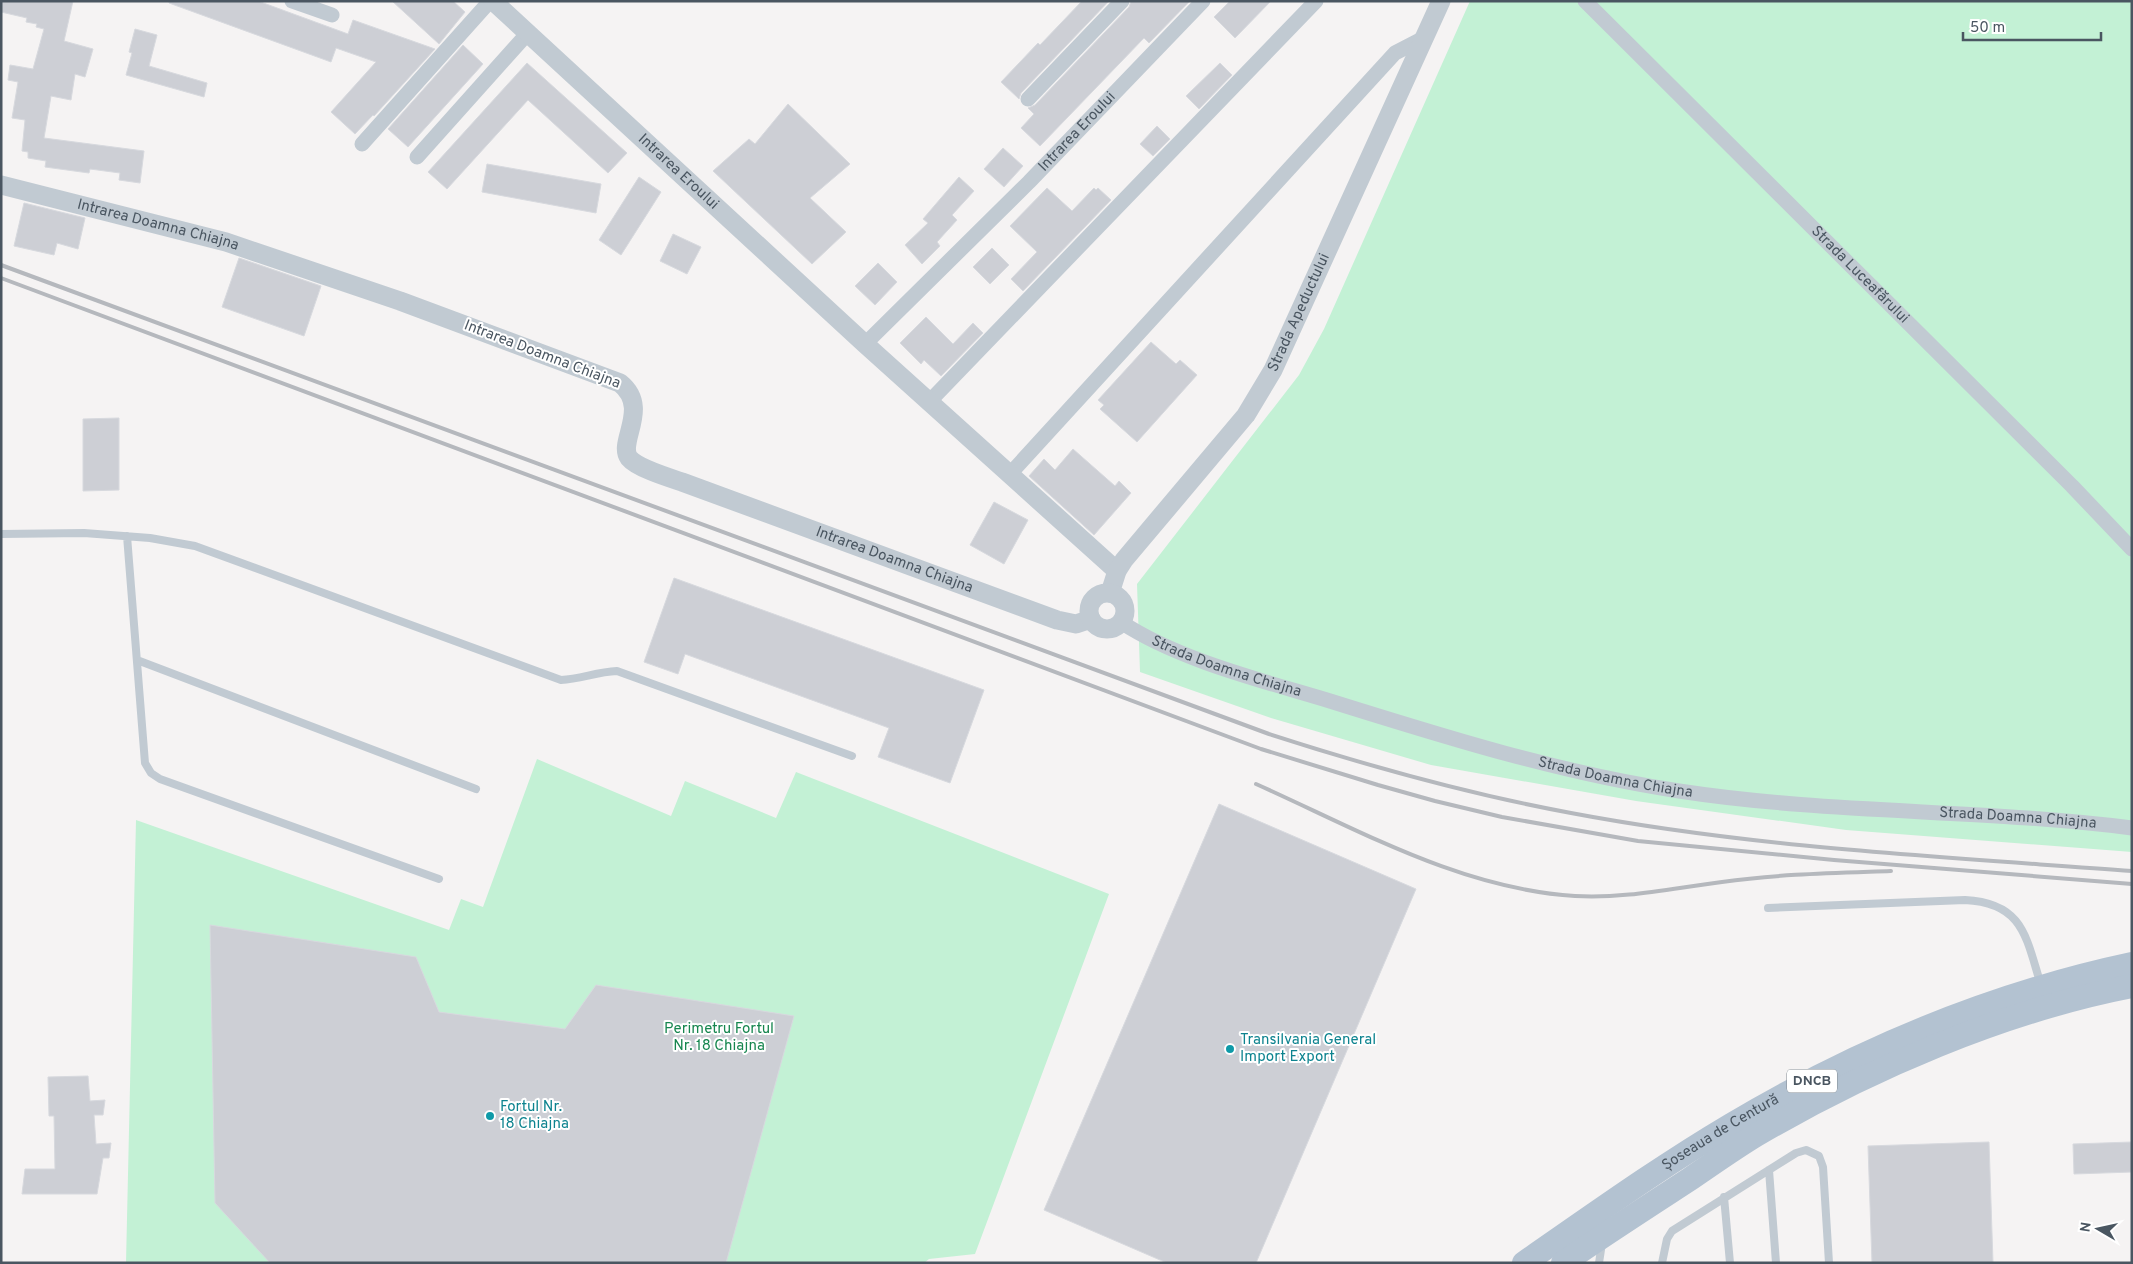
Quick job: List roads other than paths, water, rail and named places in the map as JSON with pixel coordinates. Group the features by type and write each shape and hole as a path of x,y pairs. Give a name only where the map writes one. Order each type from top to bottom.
{"main road":[{"name":"Șoseaua de Centură","path":"1524,1263 1732,1124 1843,1064 1940,1022 2042,987 2094,972 2132,964"},
{"name":"Șoseaua de Centură","path":"1563,1263 1756,1135 1875,1073 1971,1033 2045,1008 2101,992 2132,986"}],"street":[{"path":"292,1 332,15"},
{"path":"362,144 492,1"},
{"name":"Intrarea Eroului","path":"492,1 865,344 1117,571"},
{"path":"1028,100 1122,1"},
{"name":"Intrarea Eroului","path":"865,344 1029,182 1203,1"},
{"path":"929,402 1316,1"},
{"name":"Strada Apeductului","path":"1110,593 1117,571 1232,432 1260,395 1287,341 1441,1"},
{"name":"Strada Luceafărului","path":"1585,1 2065,479 2132,549"},
{"path":"417,157 528,33"},
{"path":"1010,474 1395,53 1424,38"},
{"name":"Intrarea Doamna Chiajna","path":"1,185 226,242 400,301 620,383 628,389 634,415 626,451 632,461 691,486 1057,620 1076,624 1091,619"},
{"path":"1104,593 1110,593 1120,598 1125,607 1124,618 1117,626 1105,629 1095,624 1091,619 1089,608 1094,598 1104,593"},
{"name":"Strada Doamna Chiajna","path":"1121,622 1157,643 1257,678 1427,731 1534,761 1608,777 1679,791 1768,801 2094,823 2132,828"}],"lane":[{"path":"1,534 84,533 150,538 195,546 561,680 580,680 600,672 617,671 852,756"},
{"path":"127,536 145,763 155,777 439,879"},
{"path":"137,660 476,789"},
{"path":"1768,908 1965,900 1988,903 2007,913 2022,927 2042,987"},
{"path":"1662,1263 1667,1239 1672,1231 1796,1153 1806,1150 1819,1156 1823,1167 1829,1263"},
{"path":"1769,1170 1776,1263"},
{"path":"1724,1197 1730,1263"},
{"path":"1599,1263 1603,1236"}],"railway":[{"path":"1,265 1269,734 1381,768 1456,788 1571,813 1710,835 1921,856 2132,871"},
{"path":"1,278 1261,749 1378,785 1502,817 1638,841 1834,860 2132,884"},
{"path":"1256,784 1411,855 1451,870 1533,891 1575,896 1612,896 1764,877 1891,871"}],"place":[{"name":"Transilvania General Import Export","path":"1230,1049"},
{"name":"Fortul Nr. 18 Chiajna","path":"490,1116"}],"park label":[{"name":"Perimetru Fortul Nr. 18 Chiajna","path":"719,1038"}]}
